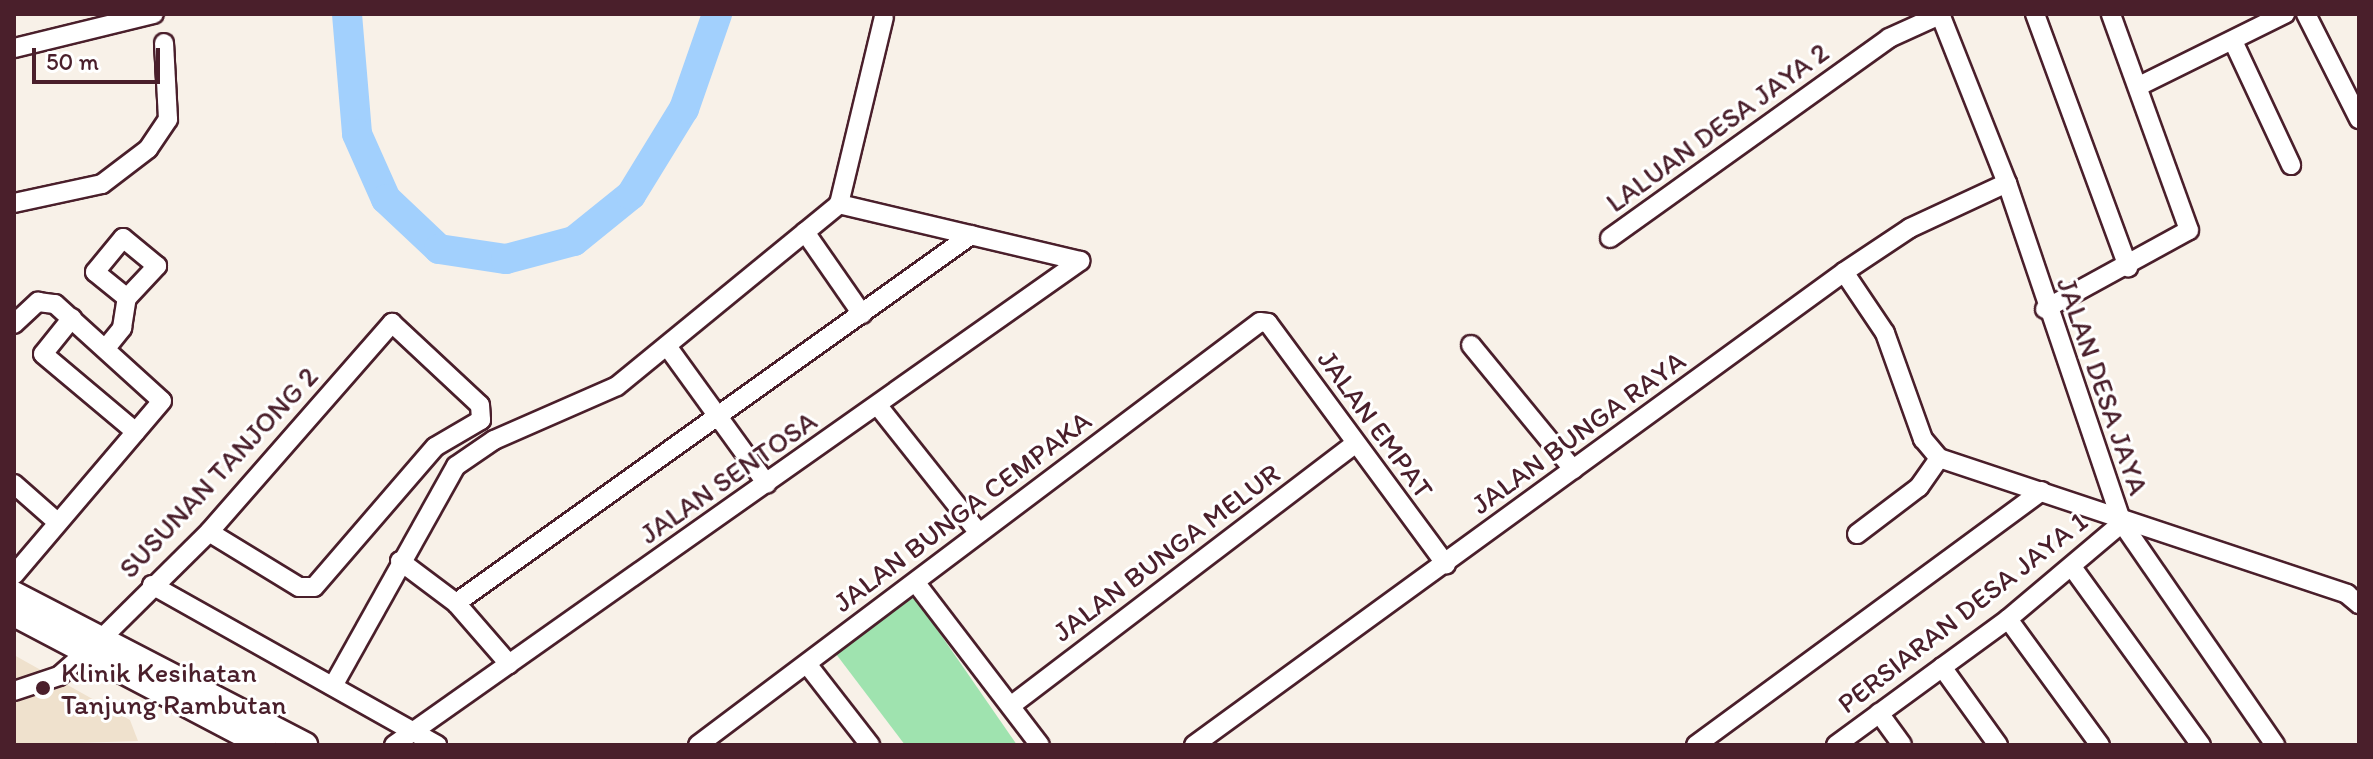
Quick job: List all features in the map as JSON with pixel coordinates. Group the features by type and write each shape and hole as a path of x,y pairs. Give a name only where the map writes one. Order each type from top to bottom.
{"main road":[{"path":"14,594 92,645 253,737 305,745"},
{"path":"14,614 92,645"}],"street":[{"path":"14,48 154,14"},
{"name":"JALAN DESA JAYA","path":"1941,14 2007,183 2045,309 2122,523 2275,745"},
{"name":"LALUAN DESA JAYA 2","path":"1610,238 1889,38 1941,14"},
{"path":"2035,14 2128,267"},
{"path":"2045,309 2128,267 2189,230 2111,14"},
{"path":"2139,86 2285,14"},
{"path":"2306,14 2359,119"},
{"path":"333,686 444,479 470,454 587,403 667,346 839,204 884,17"},
{"path":"2233,41 2291,165"},
{"path":"14,203 102,184 148,149 168,119 164,43"},
{"name":"JALAN BUNGA RAYA","path":"1194,745 1844,272 1910,228 2007,183"},
{"path":"839,204 971,235"},
{"path":"805,232 862,314"},
{"path":"456,603 971,235"},
{"name":"JALAN SENTOSA","path":"408,741 509,664 1079,262 971,235"},
{"path":"1844,272 1885,333 1923,439 1939,458 2042,491 2122,523 2347,594 2359,604"},
{"path":"106,348 122,328 127,298"},
{"path":"14,324 46,301 72,318 161,398 136,432 56,521 14,575"},
{"path":"72,318 43,354 136,432"},
{"name":"JALAN EMPAT","path":"1260,322 1268,323 1354,444 1446,564"},
{"name":"JALAN BUNGA CEMPAKA","path":"698,745 1260,322"},
{"name":"SUSUNAN TANJONG 2","path":"14,691 51,681 209,532 389,325 398,323 469,390 481,420 435,447 314,587 299,587 209,532"},
{"path":"1471,345 1573,469"},
{"path":"667,346 767,484"},
{"path":"878,406 979,533"},
{"name":"JALAN BUNGA MELUR","path":"1012,705 1354,444"},
{"path":"1857,534 1919,487 1939,458"},
{"path":"14,484 56,521"},
{"path":"1696,745 2042,491"},
{"name":"PERSIARAN DESA JAYA 1","path":"1836,745 2008,619 2122,523"},
{"path":"400,561 456,603 509,664"},
{"path":"2072,567 2201,745"},
{"path":"916,583 1040,745"},
{"path":"152,585 333,686 408,741 437,745"},
{"path":"2008,619 2100,745"},
{"path":"807,664 870,745"},
{"path":"1942,667 1998,745"},
{"path":"1879,713 1902,745"}],"shaded area":[{"name":"Klinik Kesihatan Tanjung Rambutan","path":"14,655 130,720 138,741 14,745"}],"green space":[{"path":"914,596 1017,745 905,745 836,654"}],"waterway":[{"path":"347,14 357,134 386,199 439,249 506,259 574,241 631,195 684,109 717,14"}],"place":[{"name":"Klinik Kesihatan Tanjung Rambutan","path":"43,688"}]}
